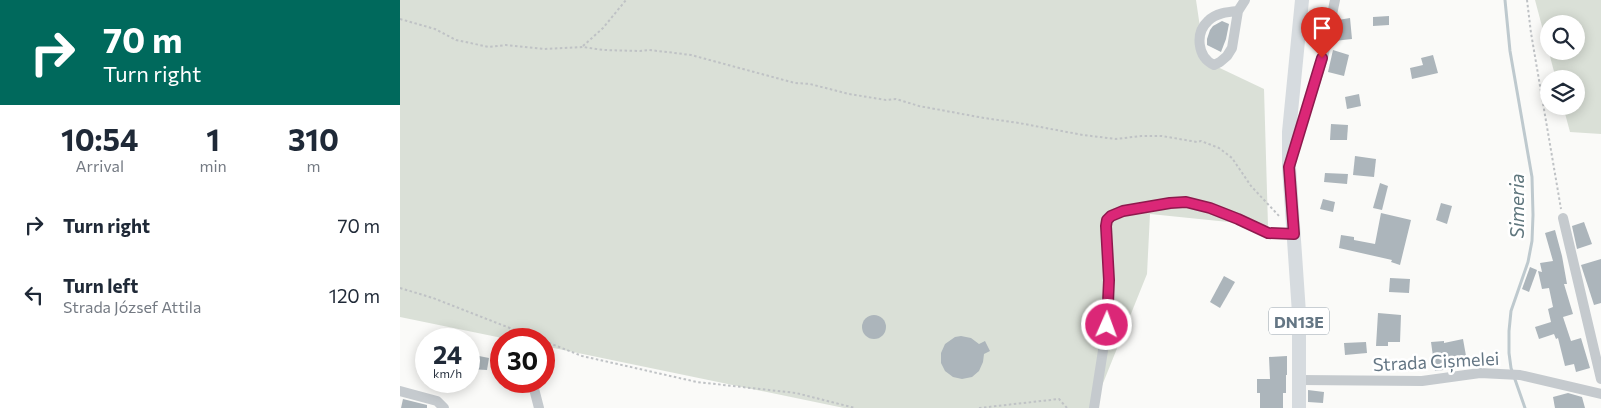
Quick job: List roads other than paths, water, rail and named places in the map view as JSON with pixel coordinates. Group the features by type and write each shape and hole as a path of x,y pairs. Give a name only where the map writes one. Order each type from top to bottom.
{"main road":[{"name":"DN13E","path":"1299,408 1299,313 1289,167 1290,112 1302,0"}],"street":[{"path":"1238,11 1221,13 1208,21 1201,31 1198,44 1208,62 1214,64 1220,62 1232,48 1238,11 1245,0"},
{"path":"1289,167 1322,58 1335,0"},
{"path":"1094,408 1107,325 1109,280 1106,226 1107,220 1111,216 1123,211 1186,202 1210,208 1268,233 1294,234"},
{"path":"1563,218 1601,379"},
{"name":"Strada Cișmelei","path":"1300,380 1422,381 1480,373 1507,374 1520,375 1601,394"},
{"path":"400,391 437,401 444,408"},
{"path":"535,393 539,408"}],"waterway":[{"name":"Simeria","path":"1505,0 1510,51 1532,177 1532,241 1528,262 1511,311 1509,331 1511,368 1525,408"}]}
